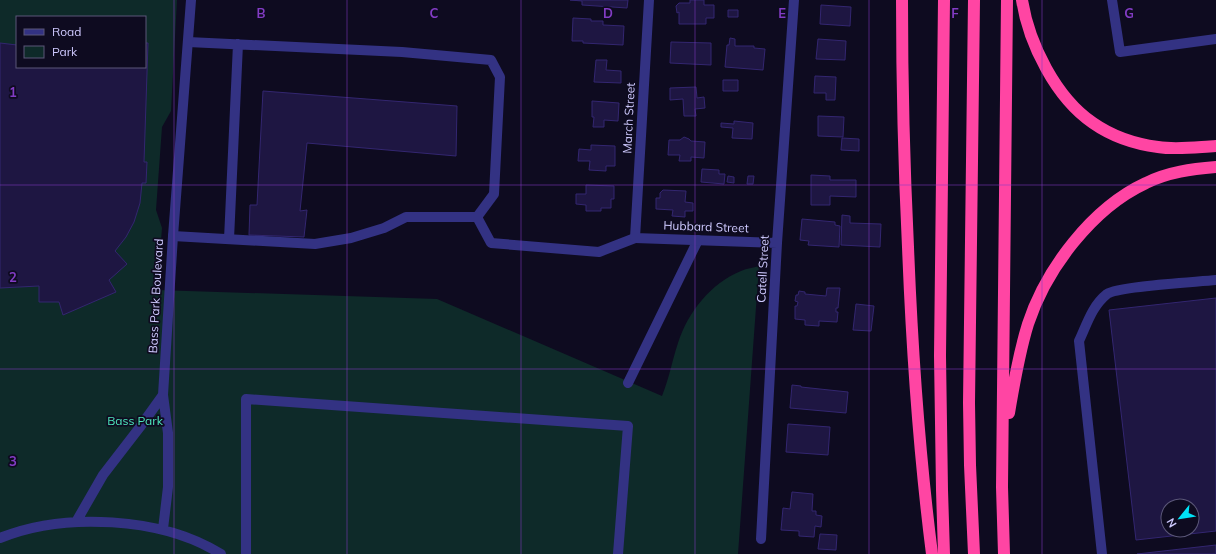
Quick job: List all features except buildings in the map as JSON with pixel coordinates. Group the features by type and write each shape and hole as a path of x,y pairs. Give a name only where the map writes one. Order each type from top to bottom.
{"highway":[{"path":"902,0 904,145 911,311 920,449 932,554"},
{"path":"944,0 940,371 944,554"},
{"path":"974,0 969,396 974,554"},
{"path":"1004,554 1002,487 1007,0"},
{"path":"1022,0 1030,30 1048,71 1064,94 1083,115 1104,130 1131,141 1159,148 1216,146"},
{"path":"1182,148 1216,139"},
{"path":"1002,487 1008,418 1018,360 1028,323 1035,305 1052,273 1072,245 1094,220 1104,210 1125,195 1145,183 1167,175 1195,169 1216,167"}],"street":[{"name":"Bass Park Boulevard","path":"163,529 168,487 168,433 163,395 173,236 191,0"},
{"name":"March Street","path":"635,238 649,0"},
{"name":"Catell Street","path":"761,539 777,243 794,0"},
{"path":"1112,0 1120,52 1216,39"},
{"path":"188,42 402,52 491,60 500,77 494,194 477,217"},
{"path":"229,239 238,44"},
{"path":"173,236 314,244 351,238 384,228 406,217 477,217"},
{"path":"477,217 491,243 599,252 635,238"},
{"name":"Hubbard Street","path":"635,238 777,243"},
{"path":"628,383 698,240"},
{"path":"1102,554 1079,341 1093,310 1108,293 1136,287 1216,280"},
{"path":"76,522 103,475 163,395"},
{"path":"246,554 246,399 628,426 618,554"},
{"path":"0,538 30,529 92,521 130,524 163,529 207,545 221,554"}],"green space":[{"name":"Bass Park","path":"0,0 177,0 171,111 162,127 156,210 162,228 157,290 437,299 662,396 682,331 694,310 711,291 730,276 743,270 759,266 738,554 0,554"}]}
